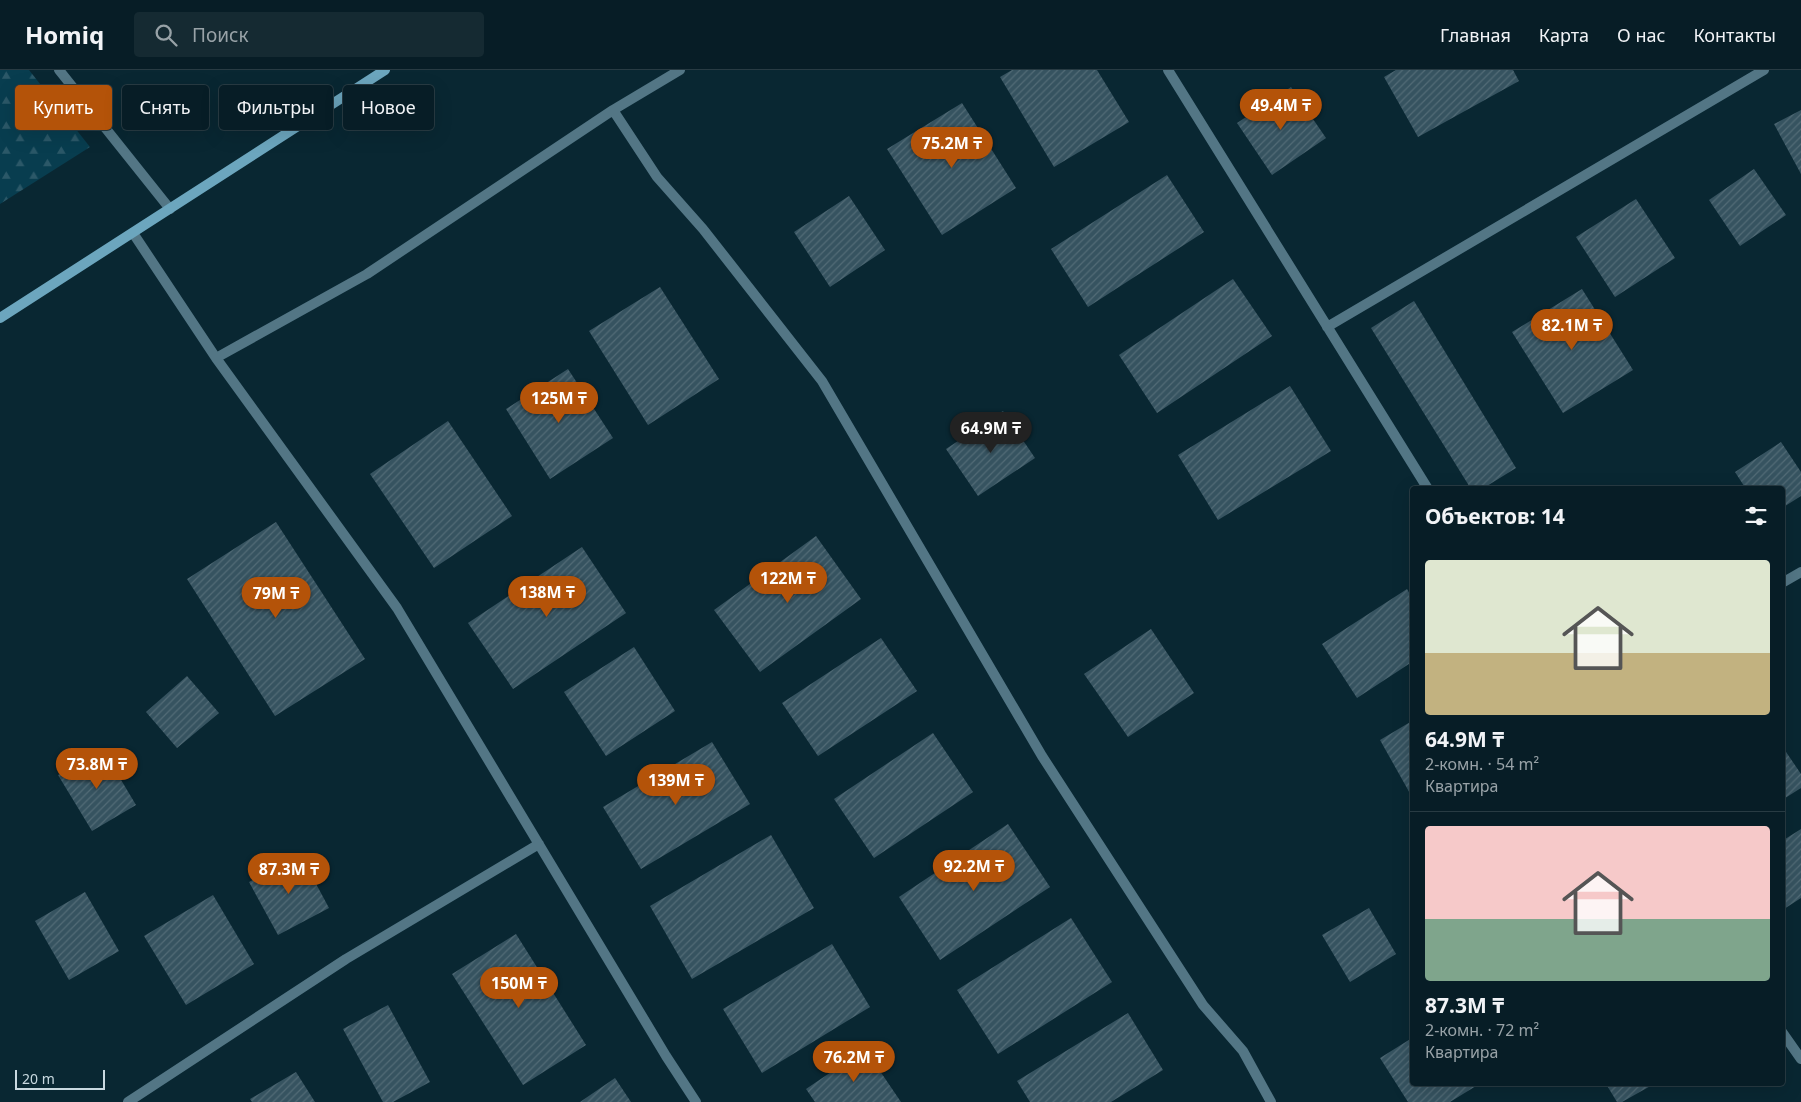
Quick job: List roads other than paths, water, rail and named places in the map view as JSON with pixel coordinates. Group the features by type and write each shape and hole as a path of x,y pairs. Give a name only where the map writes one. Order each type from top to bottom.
{"main road":[{"path":"0,318 385,70"}],"lane":[{"path":"59,70 170,209"},
{"path":"216,358 367,274 613,110 680,70"},
{"path":"1168,70 1426,486"},
{"path":"1327,327 1764,70"},
{"path":"613,110 657,177 703,230 822,380 1042,756 1202,1005 1243,1051 1271,1102"},
{"path":"133,233 216,358 397,608 666,1056 696,1102"},
{"path":"1785,581 1801,572"},
{"path":"128,1102 346,959 539,844"},
{"path":"1785,1036 1801,1059"}]}
